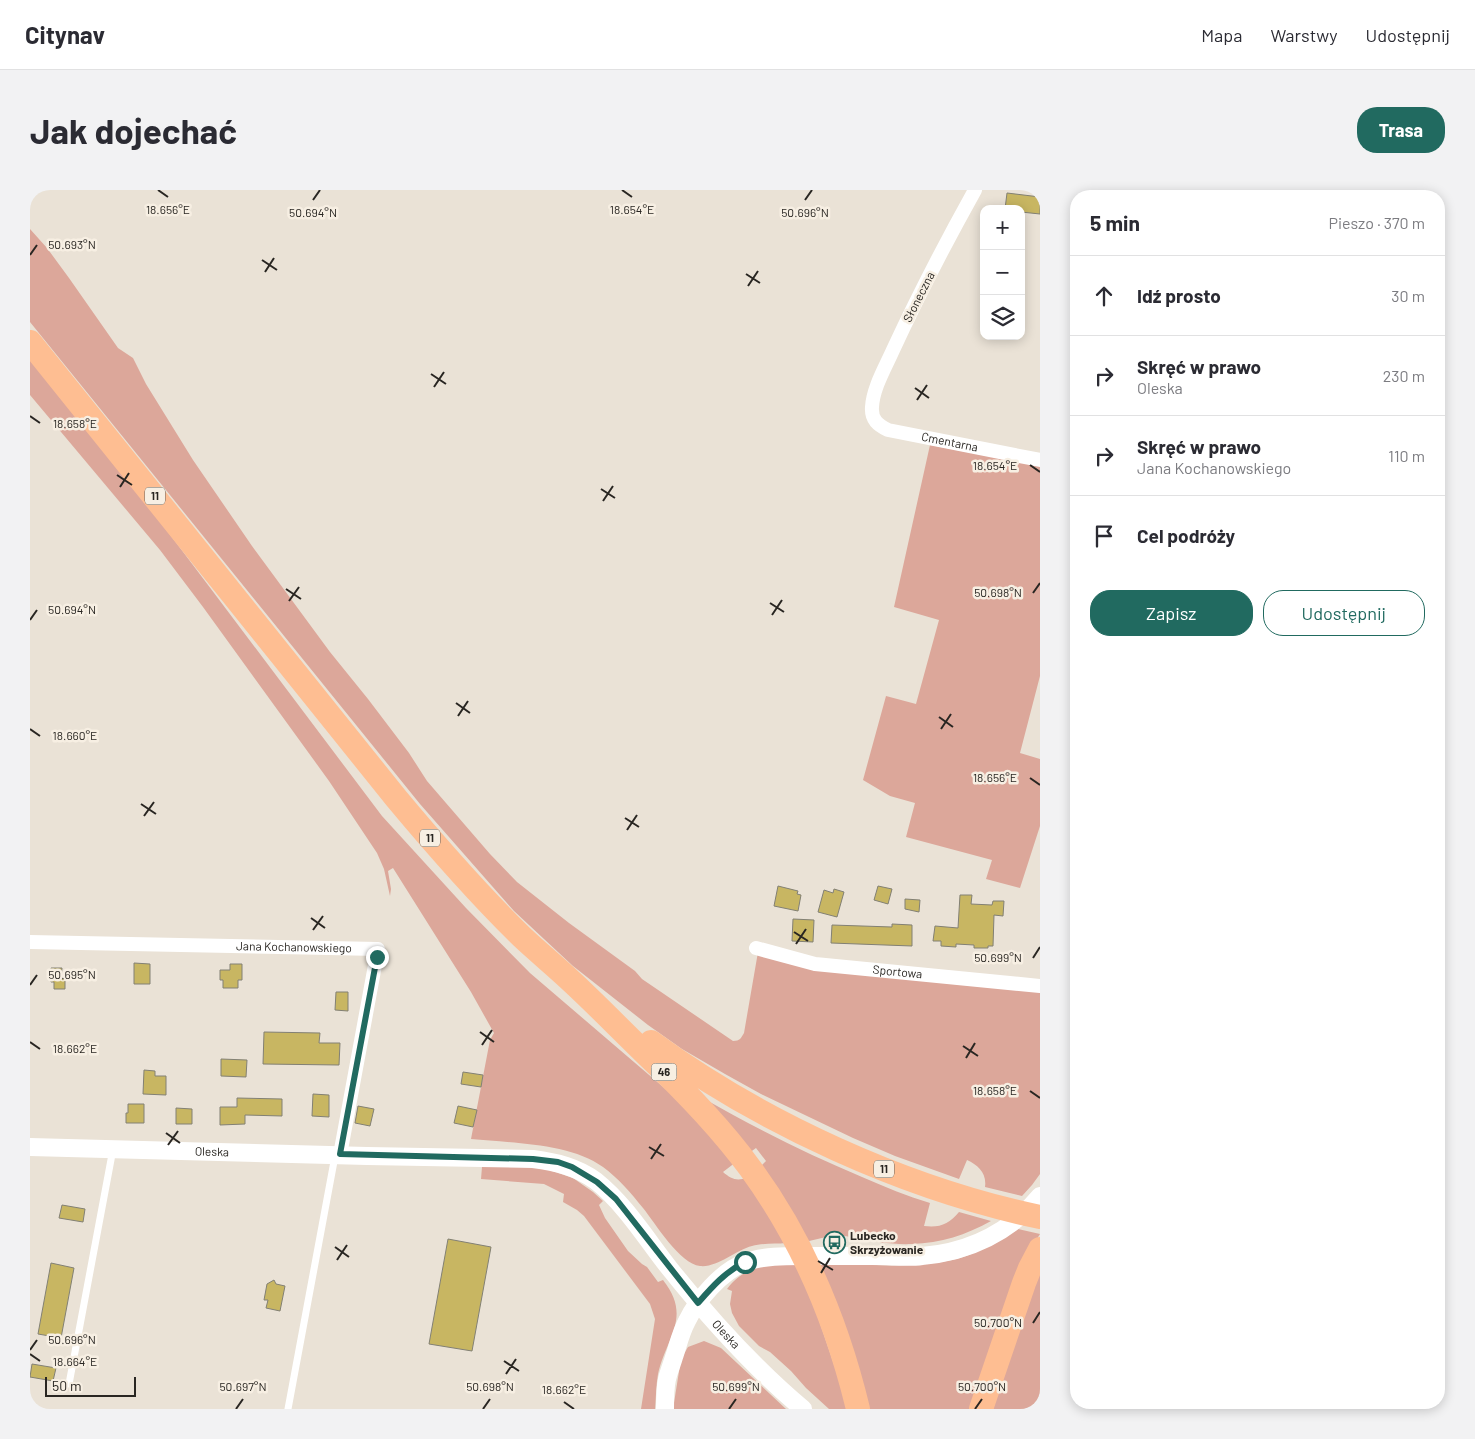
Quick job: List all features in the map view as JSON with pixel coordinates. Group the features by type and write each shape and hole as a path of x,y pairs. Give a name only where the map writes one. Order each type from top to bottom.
{"highway":[{"name":"11","path":"30,342 419,825 488,902 572,982 673,1059 761,1111 858,1158 898,1174 969,1198 1040,1217"},
{"name":"46","path":"572,982 672,1079 718,1127 750,1168 790,1230 819,1287 838,1340 858,1409"},
{"path":"981,1409 1024,1283 1040,1249"}],"street":[{"name":"Słoneczna","path":"872,407 876,388 913,306 975,190"},
{"name":"Cmentarna","path":"872,407 873,418 877,424 888,430 1040,460"},
{"name":"Jana Kochanowskiego","path":"30,942 378,949 337,1154"},
{"name":"Sportowa","path":"756,948 815,964 1040,986"},
{"name":"Oleska","path":"30,1147 533,1159 558,1162 572,1167 597,1182 616,1199 698,1303 730,1340 758,1369 803,1409"},
{"path":"664,1409 667,1379 687,1321 698,1303 720,1279 735,1267 754,1260 797,1256 921,1256 957,1250 978,1243 1000,1232 1020,1217 1040,1196"}],"lane":[{"path":"70,1384 113,1149"},
{"path":"288,1409 337,1154"}],"shaded area":[{"path":"30,229 47,248 118,348 133,358 146,384 193,460 252,546 330,652 409,753 427,781 490,854 517,882 635,971 642,979 733,1041 739,1040 744,1033 758,952 1040,991 1040,1174 1022,1196 985,1187 985,1178 981,1170 967,1160 959,1179 895,1156 853,1138 761,1094 725,1074 682,1049 648,1025 573,966 514,911 420,804 30,322"},
{"path":"30,358 141,496 382,816 466,908 530,973 683,1104 736,1162 723,1172 735,1179 747,1177 786,1243 752,1246 720,1262 706,1266 692,1264 668,1242 629,1191 603,1167 589,1159 574,1153 540,1146 471,1139 490,1040 494,1033 471,992 393,868 388,871 391,889 390,896 384,869 377,853 329,781 203,607 160,550 30,395"},
{"path":"930,445 1040,466 1040,676 1020,753 1040,759 1040,826 1020,888 986,879 992,860 906,837 915,803 890,796 863,780 886,696 916,704 939,620 894,607"},
{"path":"701,1097 821,1159 888,1188 930,1203 924,1226 944,1224 952,1220 959,1212 991,1221 953,1237 933,1242 905,1244 830,1236 805,1242 759,1168 766,1161 756,1148 749,1153"},
{"path":"482,1167 540,1167 573,1178 603,1201 599,1205 605,1218 628,1251 647,1267 658,1282 663,1280 676,1305 677,1316 675,1327 658,1374 655,1409 641,1409 655,1319 650,1304 584,1216 563,1202 564,1194 544,1184 481,1179"},
{"path":"1018,1229 1040,1234 1028,1253 971,1409 866,1409 816,1263 907,1265 943,1262 975,1252"},
{"path":"799,1261 849,1409 829,1409 770,1352 759,1346 739,1326 732,1313 730,1304 732,1291 727,1289 734,1281 750,1270 759,1267"},
{"path":"1040,1268 1040,1409 993,1409"},
{"path":"704,1341 721,1348 786,1409 673,1409 681,1359 688,1347"}],"building":[{"path":"1007,193 1040,197 1040,214 1025,212 1025,205 1006,205"},
{"path":"778,886 798,891 797,894 801,895 798,911 774,906"},
{"path":"878,886 892,889 888,904 874,900"},
{"path":"834,889 844,892 837,917 818,912 824,890 833,893"},
{"path":"960,895 972,895 971,904 992,905 993,901 1004,901 1003,916 994,915 993,946 974,948 974,945 956,944 956,947 941,946 941,941 933,941 935,926 958,928"},
{"path":"905,899 920,900 919,912 905,909"},
{"path":"793,919 814,920 813,942 792,941"},
{"path":"892,924 912,925 912,946 831,943 832,925 892,927"},
{"path":"134,963 150,964 150,984 134,984"},
{"path":"230,964 242,964 242,980 238,980 238,988 223,988 223,980 220,980 220,970 230,970"},
{"path":"51,968 62,968 61,979 65,979 65,989 54,989 54,982 51,982"},
{"path":"336,992 348,992 348,1011 335,1010"},
{"path":"264,1032 320,1033 319,1043 340,1043 339,1065 263,1064"},
{"path":"221,1059 247,1060 246,1077 221,1076"},
{"path":"144,1070 155,1071 155,1076 166,1076 166,1095 143,1094"},
{"path":"463,1072 483,1075 481,1087 461,1084"},
{"path":"313,1094 329,1095 329,1117 312,1116"},
{"path":"237,1098 282,1099 282,1116 245,1115 245,1124 220,1125 220,1107 237,1107"},
{"path":"128,1104 144,1104 144,1123 126,1123"},
{"path":"358,1106 374,1109 370,1126 355,1123"},
{"path":"458,1106 477,1110 473,1127 454,1123"},
{"path":"176,1108 192,1109 192,1124 176,1124"},
{"path":"62,1205 85,1209 83,1222 59,1218"},
{"path":"448,1239 491,1247 472,1351 429,1344"},
{"path":"51,1263 74,1268 61,1338 38,1334"},
{"path":"274,1280 276,1284 285,1286 280,1311 266,1308 268,1300 264,1300 267,1284"},
{"path":"32,1364 56,1368 53,1381 30,1377"}],"place":[{"name":"Lubecko Skrzyżowanie","path":"834,1243"}],"route":[{"path":"377,957 340,1154 533,1159 558,1162 572,1167 597,1182 616,1199 698,1303 714,1284 735,1267 745,1262"}]}
